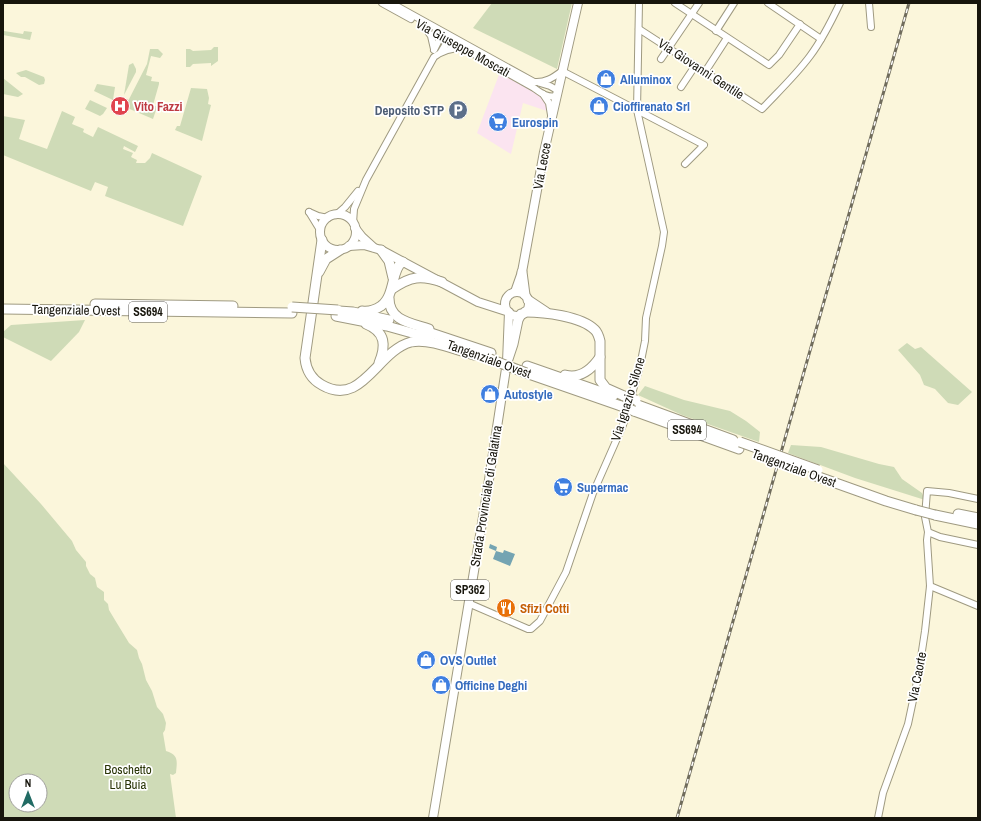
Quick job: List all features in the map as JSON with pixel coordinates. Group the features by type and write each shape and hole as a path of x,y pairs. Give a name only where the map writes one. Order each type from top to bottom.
{"highway":[{"path":"322,240 305,358 307,368 311,376 318,383 328,388 338,390 347,390 361,384 388,355 398,348 410,343 429,342 474,355 477,354"},
{"path":"317,279 326,259 344,248"},
{"path":"377,249 389,261 393,284 389,298 390,308 398,318 466,342 469,345"},
{"path":"393,284 398,281 404,267 403,262"},
{"path":"522,272 527,298 549,313"},
{"path":"393,284 417,277 442,282"},
{"path":"378,365 384,348 382,337 372,326 343,319 338,314 341,308 366,311 372,310 384,304 389,298"},
{"name":"Tangenziale Ovest","path":"3,303 292,310 376,317 469,345 490,356 623,401"},
{"name":"Tangenziale Ovest","path":"3,310 292,310"},
{"path":"507,362 515,338 518,320 524,313 549,313 574,320 593,328 599,336 601,356 600,374 603,384 623,401 635,405"},
{"name":"Tangenziale Ovest","path":"338,314 407,331 477,354 490,356"},
{"path":"528,369 536,367 566,376 578,376 593,366 601,356"},
{"name":"Tangenziale Ovest","path":"635,405 656,407 658,412 740,446"},
{"name":"Tangenziale Ovest","path":"635,405 740,446 817,473 885,494 935,512 978,524"},
{"name":"Tangenziale Ovest","path":"935,512 978,518"}],"main road":[{"name":"Via Lecce","path":"515,292 522,272 540,169 556,93 578,3"},
{"path":"377,249 362,238 354,225 345,216 332,216 324,221 320,230 322,240 331,249 364,245 377,249 478,302 515,315 524,313 528,307 527,298 519,292 515,292 506,300 499,303 492,304 478,302"},
{"path":"344,248 354,240 354,225"},
{"path":"506,300 506,306 509,312"},
{"name":"Strada Provinciale di Galatina","path":"433,818 507,362 509,312"}],"street":[{"name":"Via Giuseppe Moscati","path":"382,3 445,37 534,82 550,86 556,93 551,97 543,94 463,48 445,37 391,3"},
{"path":"637,110 639,3"},
{"path":"675,3 769,65 779,55 800,24"},
{"path":"661,59 699,3"},
{"path":"716,31 734,3"},
{"path":"768,3 821,39 840,3"},
{"path":"869,3 871,27"},
{"path":"424,26 432,36 434,54"},
{"name":"Via Giovanni Gentile","path":"639,30 762,109 809,57 821,39"},
{"path":"354,225 354,209 366,180 434,54 437,43 445,37 447,42 441,52"},
{"path":"705,72 727,38"},
{"path":"434,54 451,49 463,48"},
{"path":"681,87 695,66"},
{"path":"540,83 549,81 562,71 704,146 684,164"},
{"path":"543,94 549,103 552,117"},
{"name":"Via Ignazio Silone","path":"468,603 528,629 531,629 540,622 566,572 593,493 622,426 640,366 646,318 664,232 637,110"},
{"path":"320,230 309,212 318,216 332,216 345,207 366,180"},
{"path":"508,327 512,339 515,338"},
{"name":"Via Caorte","path":"878,818 883,793 908,724 917,684 925,631 930,586 927,540 928,532 925,516 927,491 949,493 978,499"},
{"path":"928,532 940,537 978,545"},
{"path":"930,586 978,606"}],"shaded area":[{"path":"500,72 543,98 547,107 547,111 523,103 511,154 477,133"}],"green space":[{"path":"492,3 572,3 557,69 473,28"},
{"path":"3,28 4,31 23,34 24,31 32,32 30,40 3,35"},
{"path":"214,47 218,47 218,61 211,66 211,63 193,64 190,67 186,67 186,49 193,51 211,50"},
{"path":"150,49 158,49 163,54 160,58 151,56 146,75 152,77 151,81 159,82 153,105 157,107 153,119 125,107 147,64"},
{"path":"133,63 136,72 124,95 129,65"},
{"path":"26,70 44,77 44,84 39,85 25,77 21,77 16,73"},
{"path":"3,78 23,94 18,97 3,94"},
{"path":"97,84 115,87 113,100 94,91"},
{"path":"191,88 207,89 209,98 208,104 211,105 202,141 175,130 177,126 180,126"},
{"path":"90,100 107,108 103,114 100,116 85,109"},
{"path":"62,111 75,117 72,124 84,129 83,132 93,137 98,127 138,146 135,152 124,146 123,149 133,153 131,157 137,160 136,163 145,163 150,158 152,153 202,176 183,226 105,196 108,187 95,182 91,191 3,155 3,116 25,120 19,139 47,149"},
{"path":"85,320 79,332 51,361 3,337 3,332 11,325"},
{"path":"907,343 915,349 921,347 972,392 958,405 948,403 935,389 924,385 920,375 898,350"},
{"path":"645,386 684,400 730,411 760,432 759,442 682,415 638,395"},
{"path":"791,445 821,447 894,467 902,479 922,493 925,500 855,478 788,453"},
{"name":"Boschetto Lu Buia","path":"3,463 41,504 72,541 76,550 86,562 86,566 90,574 95,578 97,587 104,592 104,600 108,604 109,610 129,643 137,650 146,680 152,691 157,707 163,714 166,723 163,733 166,751 173,754 177,762 176,773 173,775 170,774 176,818 3,818"}],"water":[{"path":"490,544 497,547 496,551 489,548"},
{"path":"504,550 515,554 510,566 493,559 496,551 503,553"}],"railway":[{"path":"677,818 909,3"}],"place":[{"name":"Alluminox","path":"606,79"},
{"name":"Vito Fazzi","path":"120,106"},
{"name":"Cioffirenato Srl","path":"599,106"},
{"name":"Deposito STP","path":"458,110"},
{"name":"Eurospin","path":"498,122"},
{"name":"Autostyle","path":"490,394"},
{"name":"Supermac","path":"563,487"},
{"name":"Sfizi Cotti","path":"506,608"},
{"name":"OVS Outlet","path":"426,660"},
{"name":"Officine Deghi","path":"441,685"}]}
